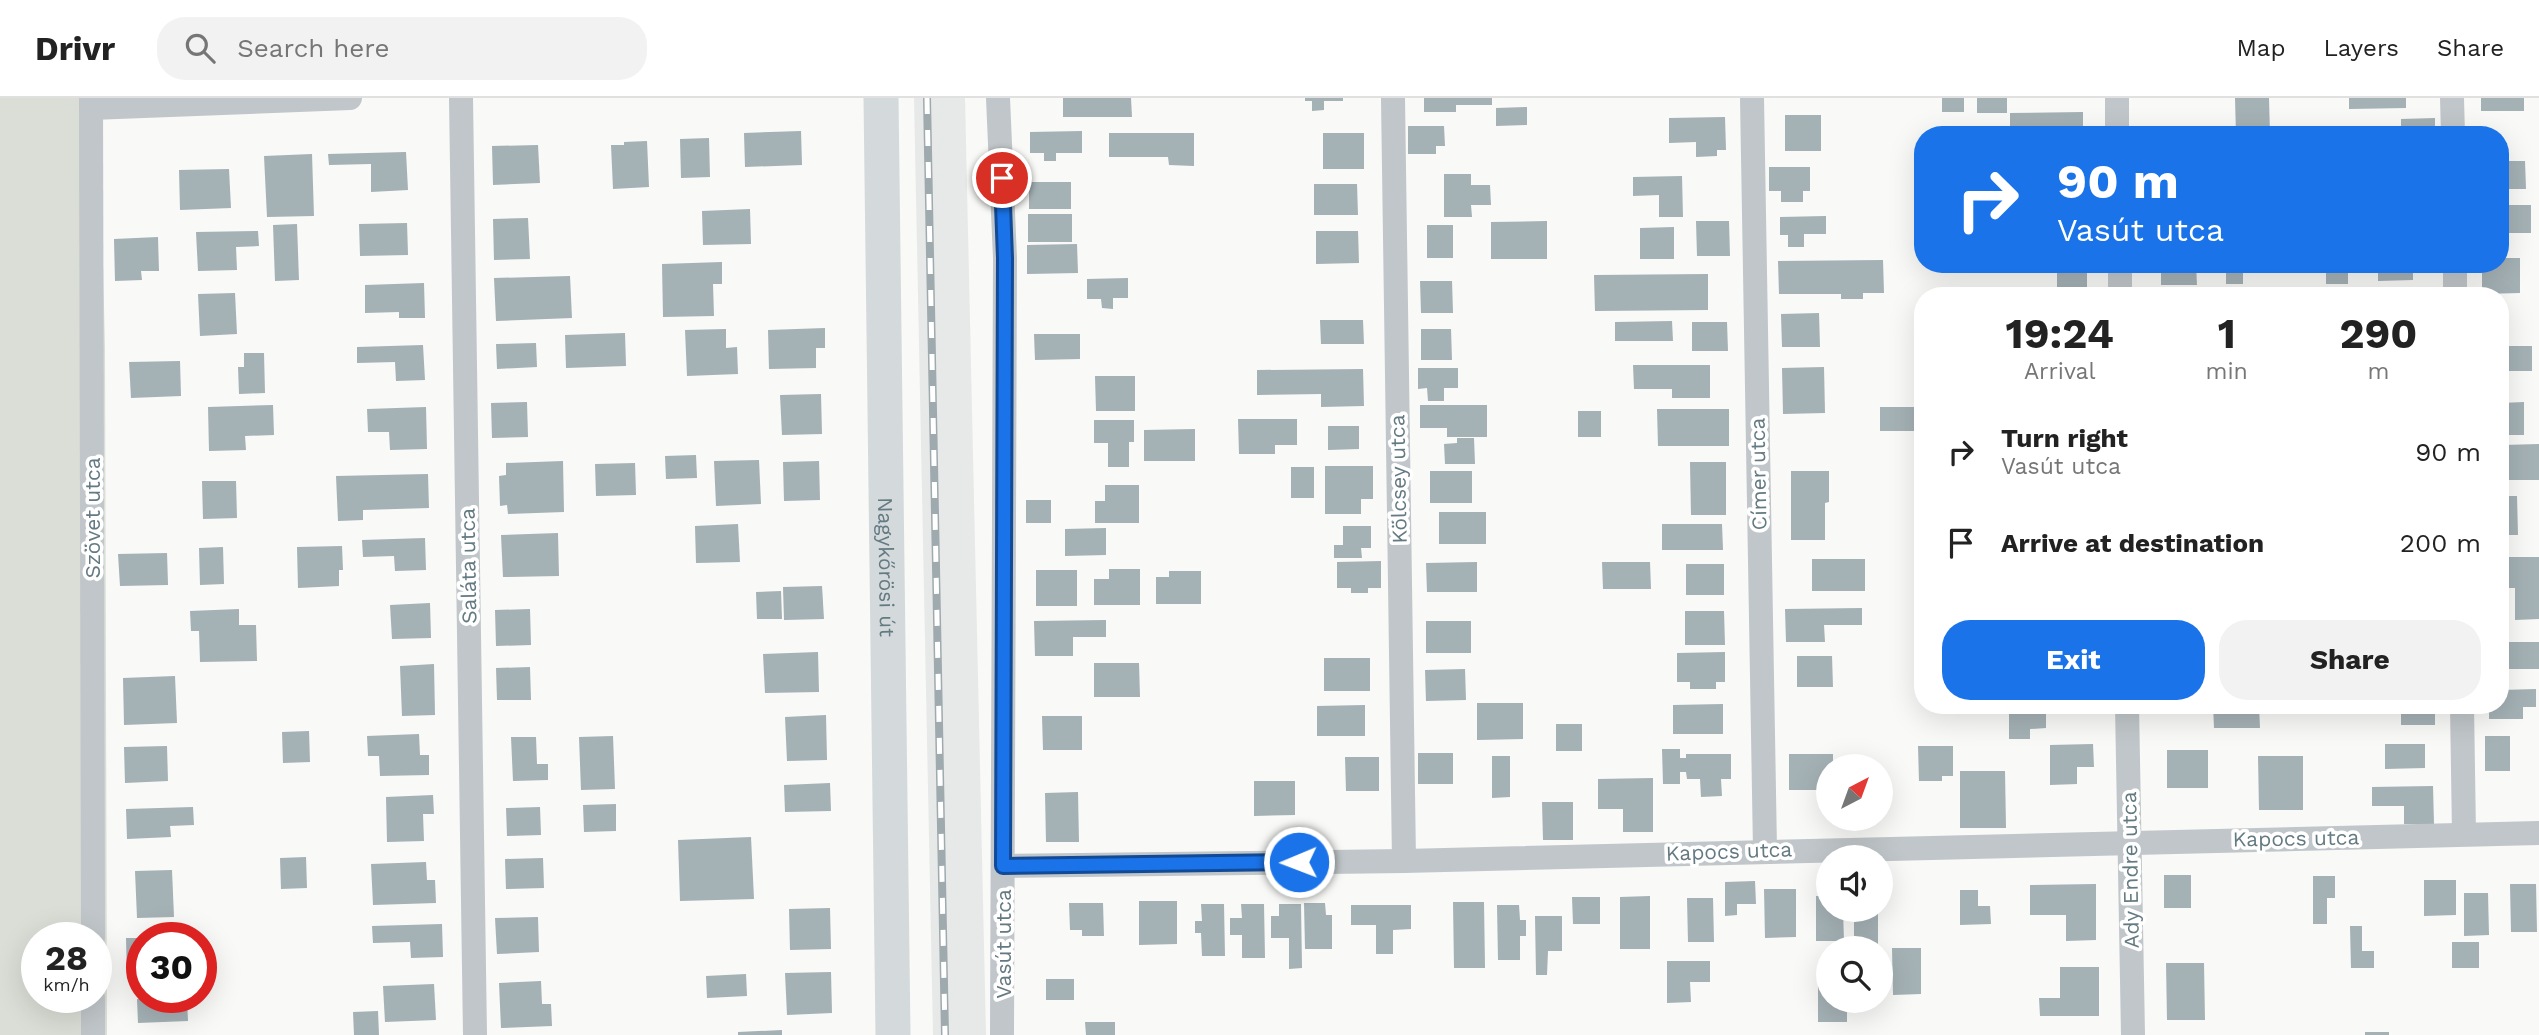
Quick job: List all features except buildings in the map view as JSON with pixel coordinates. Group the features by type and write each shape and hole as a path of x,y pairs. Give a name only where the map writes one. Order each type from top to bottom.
{"main road":[{"name":"Nagykőrösi út","path":"881,98 893,1035"}],"street":[{"path":"91,103 350,98"},
{"name":"Saláta utca","path":"461,98 475,1035"},
{"name":"Vasút utca","path":"998,98 1005,258 1002,1035"},
{"name":"Kölcsey utca","path":"1393,98 1404,861"},
{"name":"Címer utca","path":"1752,98 1765,850"},
{"path":"2117,98 2118,126"},
{"path":"2452,98 2453,126"},
{"name":"Szövet utca","path":"91,103 93,922"},
{"name":"Ady Endre utca","path":"2127,714 2133,1035"},
{"path":"2462,714 2464,834"},
{"name":"Kapocs utca","path":"1003,866 1404,861 2129,841 2539,833"},
{"path":"93,1013 93,1035"}],"shaded area":[{"path":"0,98 99,98 105,348 107,922 21,922 21,1013 107,1013 107,1035 0,1035"},
{"path":"914,98 965,98 986,1035 933,1035"}],"railway":[{"path":"927,98 945,1035"}],"route":[{"path":"1002,178 1005,258 1003,866 1299,862"}]}
